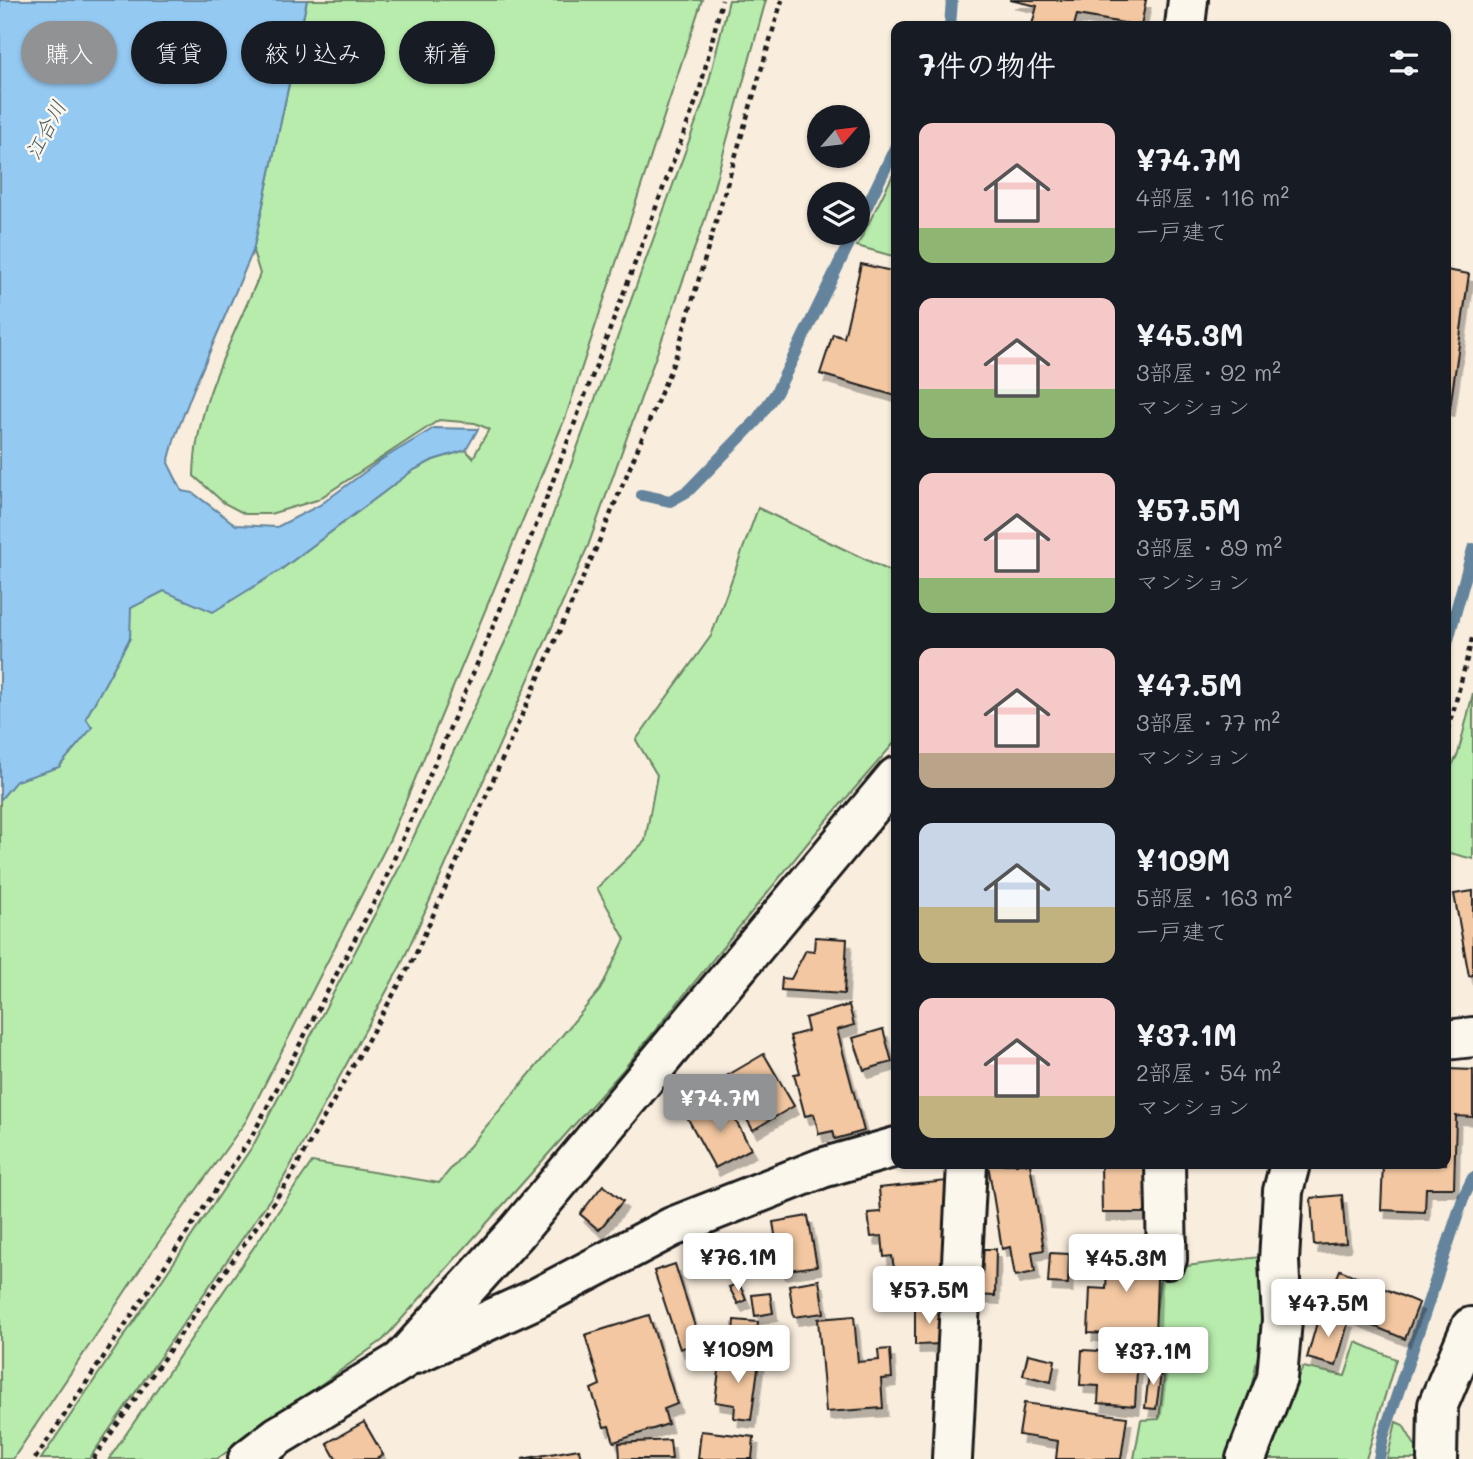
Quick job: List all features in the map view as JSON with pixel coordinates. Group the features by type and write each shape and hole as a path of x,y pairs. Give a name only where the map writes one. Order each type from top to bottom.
{"street":[{"path":"1186,21 1188,0"},
{"path":"401,1361 517,1232 891,783"},
{"path":"1451,1039 1473,1037"},
{"path":"248,1459 278,1436 401,1361 531,1301 672,1227 822,1168 891,1148"},
{"path":"952,1459 967,1169"},
{"path":"1165,1169 1167,1259"},
{"path":"1246,1459 1277,1378 1282,1320 1279,1261 1283,1191 1289,1169"},
{"path":"1437,1459 1438,1405 1471,1327"}],"path":[{"path":"35,1459 252,1136 383,885 537,523 699,93 722,0"},
{"path":"93,1459 287,1183 414,958 598,544 675,359 782,0"},
{"path":"1451,721 1473,635"}],"green space":[{"path":"307,0 702,0 566,416 390,839 246,1121 151,1253 13,1459 0,1459 0,800 15,781 59,767 92,727 85,719 130,638 130,608 164,591 279,571 412,471 433,460 466,450 473,458 489,429 475,423 439,420 317,500 270,514 245,514 224,503 194,476 196,449 208,398 260,274 253,251 289,84 385,84 385,21 302,21"},
{"path":"729,0 766,0 705,219 588,546 401,965 281,1183 89,1459 41,1459 254,1144 398,870 512,627 705,97"},
{"path":"891,179 891,256 857,246 870,245 870,220"},
{"path":"758,508 891,572 891,747 815,834 623,1070 383,1340 217,1459 109,1459 312,1162 439,1183 600,990 625,939 597,888 645,841 657,775 636,740 711,636"},
{"path":"1473,693 1473,859 1451,853 1451,767 1458,754"},
{"path":"1260,1257 1267,1290 1262,1337 1243,1426 1224,1459 1134,1459 1141,1420 1159,1419 1166,1360 1151,1356 1161,1269"},
{"path":"1356,1342 1396,1359 1366,1459 1262,1459 1303,1367 1345,1376"},
{"path":"1396,1422 1403,1425 1423,1459 1387,1459"}],"water":[{"name":"江合川","path":"0,0 307,0 302,21 241,21 241,84 289,84 253,251 194,388 168,463 182,491 193,493 236,525 277,527 320,505 381,460 434,428 478,429 466,450 433,460 412,471 279,571 213,612 164,591 131,608 130,638 86,718 92,728 59,767 16,781 0,800"}],"building":[{"path":"1010,0 1146,0 1142,21 1112,21 1077,15 1075,21 1033,21 1037,6"},
{"path":"861,264 891,271 891,395 820,374 833,334 844,338"},
{"path":"1451,271 1469,274 1451,401"},
{"path":"1473,891 1473,975 1469,976 1454,894"},
{"path":"815,937 847,939 844,994 781,990 782,978 791,979 806,950 814,951"},
{"path":"849,1005 854,1025 837,1030 864,1131 835,1139 833,1131 819,1134 814,1114 805,1116 794,1074 800,1073 790,1036 808,1031 805,1018"},
{"path":"883,1029 891,1062 864,1070 853,1038"},
{"path":"764,1054 794,1106 753,1130 723,1078"},
{"path":"1451,1069 1473,1070 1473,1117 1456,1116 1454,1188 1426,1188 1425,1212 1381,1210 1383,1169 1451,1169"},
{"path":"724,1099 751,1149 715,1168 688,1119"},
{"path":"989,1169 1031,1169 1044,1250 1032,1252 1035,1272 1015,1276 1010,1247 1002,1249"},
{"path":"1101,1169 1156,1169 1157,1213 1102,1213"},
{"path":"947,1181 948,1299 915,1302 915,1299 899,1299 892,1256 884,1257 882,1236 871,1237 868,1213 881,1212 879,1188"},
{"path":"603,1185 623,1201 599,1230 580,1214"},
{"path":"1342,1195 1346,1243 1314,1245 1311,1198"},
{"path":"808,1216 817,1266 781,1271 773,1222"},
{"path":"1108,1247 1158,1249 1155,1336 1088,1333 1090,1288 1106,1289"},
{"path":"976,1249 996,1249 995,1296 975,1295"},
{"path":"1050,1253 1069,1254 1068,1284 1048,1283"},
{"path":"675,1264 700,1342 680,1349 654,1271"},
{"path":"1340,1270 1419,1303 1405,1339 1325,1306"},
{"path":"819,1280 824,1313 794,1317 789,1285"},
{"path":"739,1283 746,1300 738,1304 729,1287"},
{"path":"770,1293 773,1313 755,1316 752,1295"},
{"path":"915,1308 943,1308 944,1344 915,1345"},
{"path":"1320,1312 1349,1320 1336,1366 1307,1358"},
{"path":"649,1315 677,1404 664,1409 668,1424 614,1442 609,1426 604,1427 591,1389 600,1385 585,1335"},
{"path":"854,1316 858,1362 879,1360 878,1350 890,1349 892,1378 881,1379 883,1408 826,1412 818,1319"},
{"path":"734,1320 758,1322 756,1340 737,1339 738,1333 733,1333"},
{"path":"1082,1350 1138,1353 1135,1406 1098,1403 1099,1386 1080,1385"},
{"path":"1028,1354 1055,1360 1051,1382 1023,1375"},
{"path":"721,1355 759,1361 751,1420 734,1418 735,1405 715,1402"},
{"path":"1150,1365 1162,1367 1156,1409 1145,1408"},
{"path":"1024,1403 1127,1417 1121,1459 1056,1459 1058,1441 1019,1435"},
{"path":"364,1422 383,1455 376,1459 336,1459 327,1443"},
{"path":"701,1431 754,1437 752,1459 698,1459"},
{"path":"670,1440 672,1459 620,1459 619,1443"},
{"path":"579,1449 581,1459 522,1459"}],"waterway":[{"path":"950,21 952,0"},
{"path":"870,200 891,156"},
{"path":"642,495 670,501 688,491 756,421 776,393 848,245"},
{"path":"1451,629 1473,549"},
{"path":"1379,1459 1383,1437 1464,1196 1473,1178"}]}
